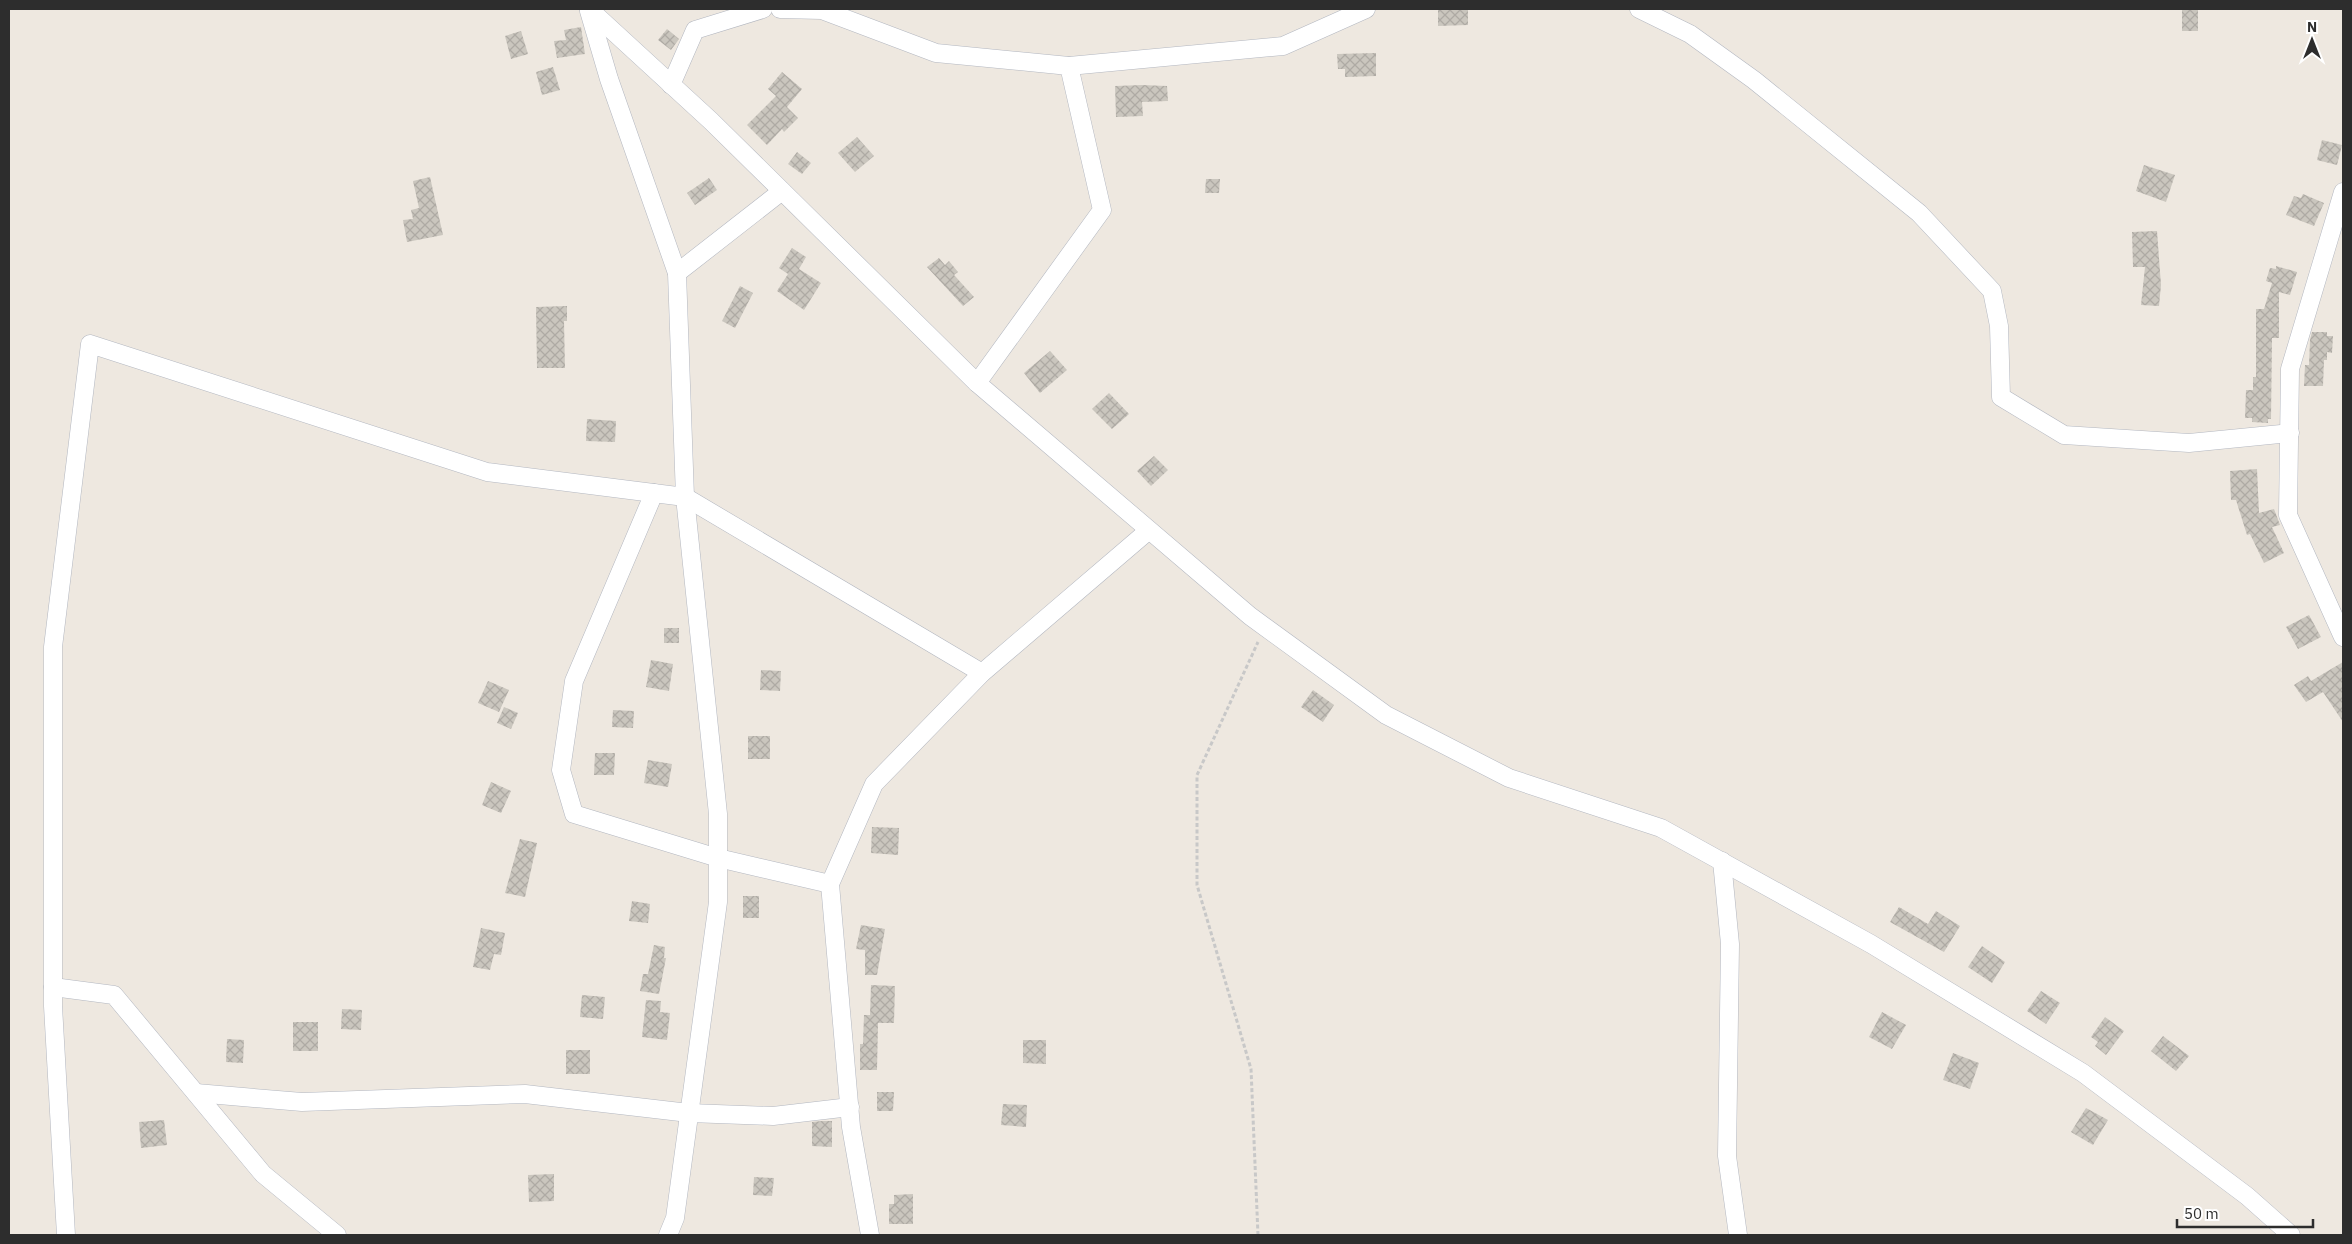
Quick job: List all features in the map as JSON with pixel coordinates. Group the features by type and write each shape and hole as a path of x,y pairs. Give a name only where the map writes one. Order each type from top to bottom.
{"street":[{"path":"672,85 695,30 763,9"},
{"path":"780,9 822,10 936,53 1069,66 1283,46 1366,9"},
{"path":"1639,9 1690,34 1754,80 1919,212 1992,291 1999,326 2001,397 2064,435 2189,443 2290,433"},
{"path":"589,10 672,85 977,383 1148,531 1265,628 1386,715 1509,778 1661,828 1871,944 2083,1073 2247,1196 2291,1235"},
{"path":"589,10 609,79 678,273 685,497 718,814 718,902 675,1218 668,1235"},
{"path":"977,383 1102,210 1069,66"},
{"path":"678,273 782,191"},
{"path":"2343,192 2290,369 2288,515 2343,637"},
{"path":"66,1235 53,987 53,647 90,344 487,472 685,497 982,673"},
{"path":"654,493 574,681 561,770 574,814 718,858 830,884"},
{"path":"870,1235 850,1108 830,884 874,784 982,673 1148,531"},
{"path":"1722,862 1730,944 1727,1156 1738,1235"},
{"path":"53,987 114,995 263,1174 337,1235"},
{"path":"196,1093 302,1102 525,1094 689,1113 773,1116 850,1108"}],"path":[{"path":"1258,1235 1250,1069 1197,885 1197,775 1265,628"}],"building":[{"path":"1438,9 1468,9 1468,25 1438,26"},
{"path":"2182,9 2198,9 2198,31 2182,31"},
{"path":"581,27 585,54 557,58 554,41 566,40 564,30"},
{"path":"667,29 679,39 671,50 658,40"},
{"path":"521,31 528,54 511,59 505,36"},
{"path":"1376,53 1376,76 1345,77 1345,69 1338,69 1337,54"},
{"path":"553,67 560,90 542,95 536,72"},
{"path":"782,72 802,89 787,107 798,118 784,132 782,129 767,145 747,125 776,96 768,89"},
{"path":"1115,86 1167,86 1168,101 1142,102 1143,116 1116,117"},
{"path":"857,137 874,156 855,172 838,153"},
{"path":"2322,140 2342,145 2337,165 2317,160"},
{"path":"797,152 811,163 802,174 788,164"},
{"path":"2144,165 2175,175 2166,202 2136,191"},
{"path":"430,177 443,235 407,242 403,220 413,219 411,210 419,208 413,181"},
{"path":"709,178 717,190 695,205 687,193"},
{"path":"1206,179 1220,179 1219,193 1205,193"},
{"path":"2303,194 2324,203 2314,226 2286,215 2294,196 2301,198"},
{"path":"2157,231 2161,285 2159,306 2141,305 2145,267 2133,267 2132,232"},
{"path":"792,248 806,257 799,269 821,283 804,310 777,291 788,274 779,268"},
{"path":"939,258 945,265 949,261 958,272 954,275 974,297 963,306 927,267"},
{"path":"2276,266 2297,272 2290,295 2279,292 2279,338 2272,338 2271,419 2268,419 2268,423 2252,422 2252,418 2245,418 2246,390 2253,390 2253,377 2256,377 2256,309 2264,309 2272,283 2266,281 2270,268 2276,269"},
{"path":"740,286 753,293 735,328 722,321"},
{"path":"567,306 567,321 564,321 565,368 537,368 536,307"},
{"path":"2312,332 2327,332 2327,336 2333,336 2332,353 2327,352 2327,360 2324,360 2323,386 2304,386 2305,365 2309,365"},
{"path":"1050,351 1067,370 1040,393 1024,373"},
{"path":"1109,393 1129,414 1112,429 1092,409"},
{"path":"587,419 616,421 615,442 586,441"},
{"path":"1154,456 1168,470 1151,486 1137,471"},
{"path":"2257,469 2259,513 2274,509 2280,525 2272,527 2284,553 2264,563 2250,534 2247,535 2236,500 2231,500 2230,471"},
{"path":"2309,615 2321,637 2298,649 2286,627"},
{"path":"664,628 679,628 679,643 664,643"},
{"path":"651,660 673,664 669,691 646,687"},
{"path":"2343,662 2343,722 2323,692 2306,702 2294,685 2308,676 2311,681"},
{"path":"761,670 781,671 780,691 760,690"},
{"path":"488,681 509,690 499,712 478,703"},
{"path":"1313,690 1334,705 1323,722 1301,707"},
{"path":"504,707 518,713 511,729 497,723"},
{"path":"613,710 634,711 633,728 612,727"},
{"path":"748,736 770,736 770,759 748,759"},
{"path":"595,753 615,753 614,775 594,775"},
{"path":"648,760 672,764 668,787 644,783"},
{"path":"491,782 511,791 501,813 482,805"},
{"path":"872,827 899,828 898,855 871,853"},
{"path":"520,839 537,843 525,897 505,893"},
{"path":"743,896 759,896 759,918 743,918"},
{"path":"632,901 650,904 648,923 629,921"},
{"path":"1899,907 1928,924 1936,911 1960,926 1944,952 1890,922"},
{"path":"861,925 885,929 877,975 865,975 865,950 856,949"},
{"path":"481,928 505,933 501,955 494,954 490,970 473,967"},
{"path":"654,945 665,947 664,958 666,958 659,994 640,991 643,974 648,974"},
{"path":"1982,946 2005,962 1992,983 1968,967"},
{"path":"871,985 895,986 894,1023 878,1023 877,1070 860,1070 860,1044 863,1044 864,1015 870,1015"},
{"path":"2041,991 2060,1003 2046,1024 2027,1011"},
{"path":"582,995 605,997 603,1019 580,1017"},
{"path":"646,1000 661,1001 660,1012 670,1013 667,1040 642,1037"},
{"path":"342,1009 362,1010 361,1030 341,1029"},
{"path":"1882,1012 1906,1025 1892,1049 1869,1037"},
{"path":"2105,1017 2124,1031 2106,1055 2095,1046 2098,1042 2091,1037"},
{"path":"293,1022 318,1022 318,1051 293,1051"},
{"path":"2163,1036 2189,1056 2176,1071 2151,1051"},
{"path":"227,1039 244,1040 243,1063 226,1062"},
{"path":"1023,1040 1046,1040 1046,1064 1023,1063"},
{"path":"566,1050 590,1050 590,1074 566,1074"},
{"path":"1953,1053 1979,1063 1970,1089 1943,1080"},
{"path":"877,1092 894,1092 893,1111 877,1111"},
{"path":"1003,1104 1027,1105 1026,1127 1001,1125"},
{"path":"2086,1108 2108,1120 2093,1145 2071,1132"},
{"path":"164,1120 167,1145 141,1148 139,1122"},
{"path":"832,1121 832,1147 812,1146 812,1122"},
{"path":"554,1174 554,1201 529,1202 528,1175"},
{"path":"754,1177 774,1178 772,1196 753,1195"},
{"path":"913,1194 913,1224 889,1224 889,1204 894,1204 894,1195"}]}
